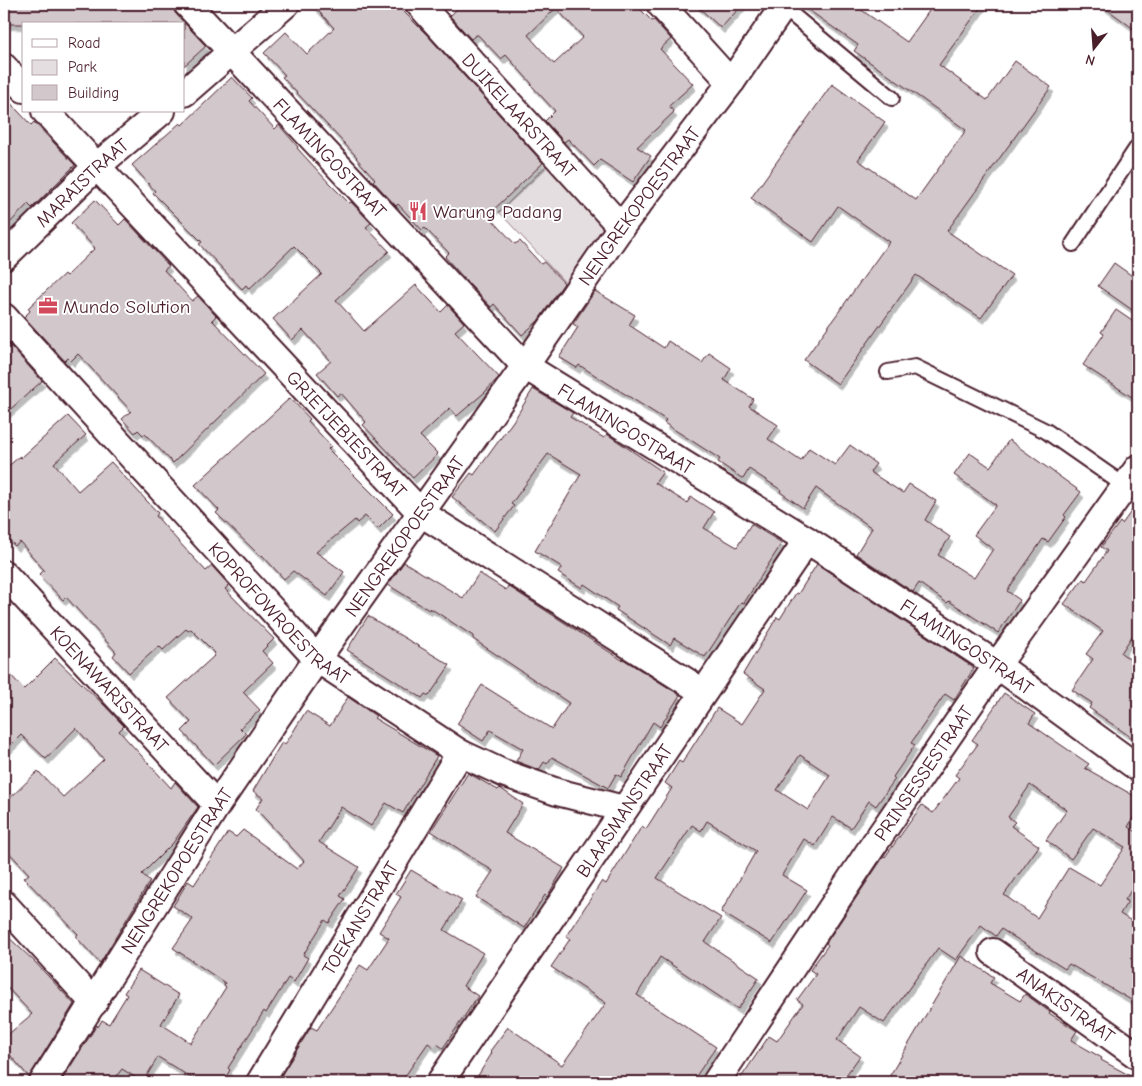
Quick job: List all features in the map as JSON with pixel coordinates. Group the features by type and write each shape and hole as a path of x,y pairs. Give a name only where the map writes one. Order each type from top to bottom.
{"street":[{"name":"FLAMINGOSTRAAT","path":"187,4 525,366 807,540 997,665 1138,768"},
{"path":"185,92 286,4"},
{"name":"DUIKELAARSTRAAT","path":"419,4 621,227"},
{"path":"660,4 724,75 732,81"},
{"name":"NENGREKOPOESTRAAT","path":"43,1082 217,805 316,659 525,366 621,227 732,81 784,6"},
{"path":"4,67 22,86"},
{"name":"GRIETJEBIESTRAAT","path":"45,112 421,513 703,692"},
{"name":"MARAISTRAAT","path":"4,257 96,167 161,112"},
{"name":"KOPROFOWROESTRAAT","path":"4,318 316,659 460,753 503,773 557,792 624,810"},
{"name":"PRINSESSESTRAAT","path":"716,1082 870,850 997,665 1132,477"},
{"name":"BLAASMANSTRAAT","path":"440,1082 807,540"},
{"name":"KOENAWARISTRAAT","path":"4,574 217,805"},
{"name":"TOEKANSTRAAT","path":"260,1082 460,753"},
{"path":"4,904 94,1003"},
{"name":"ANAKISTRAAT","path":"993,952 1138,1056"}],"lane":[{"path":"784,6 892,98"},
{"path":"1073,244 1138,146"},
{"path":"888,372 915,367 1046,431 1132,477"}],"green space":[{"path":"552,160 611,228 572,290 499,212"}],"building":[{"path":"4,4 170,4 184,22 22,22 22,24 4,24"},
{"path":"312,4 396,4 428,36 543,163 488,215 515,244 520,241 541,264 544,262 564,283 538,321 522,335 494,304 491,307 470,285 445,257 449,253 425,228 422,230 373,181 375,179 357,157 282,77 285,75 264,53 286,32 307,54 334,28"},
{"path":"462,4 635,4 652,21 654,20 671,39 660,49 693,84 669,106 674,112 637,147 651,156 633,182 600,160 594,166 568,139 564,142 545,121 555,111 506,55 501,59 478,35 471,39 450,16","holes":["556,8 583,37 554,64 528,35"]},
{"path":"695,4 743,4 721,28"},
{"path":"800,4 853,4 907,42 934,4 983,4 939,65 987,100 1015,61 1051,87 947,231 1012,275 981,318 916,275 838,384 804,360 889,242 838,206 813,242 751,198 832,84 885,122 858,160 916,200 966,130 854,51 858,45"},
{"path":"1100,4 1138,4 1138,32"},
{"path":"185,24 206,46 185,65"},
{"path":"232,77 252,98 249,101 275,129 279,125 329,183 371,223 366,227 389,251 336,300 364,331 416,285 441,312 448,305 464,323 455,331 499,377 484,393 457,416 450,408 420,436 438,454 413,478 363,425 366,422 341,393 337,396 317,373 331,361 303,330 292,340 273,319 322,274 294,246 249,289 246,285 242,289 199,244 202,242 153,193 155,191 132,165 180,123 182,125"},
{"path":"4,96 31,125 34,122 75,165 32,208 28,204 4,229"},
{"path":"95,200 119,225 125,219 169,266 164,270 192,301 198,296 216,316 212,320 264,374 173,463 145,434 143,435 138,430 135,433 122,419 131,411 78,354 71,361 68,358 65,361 24,317 30,311 28,308 64,274 66,276 95,248 71,223"},
{"path":"1114,263 1138,280 1138,314 1098,286"},
{"path":"595,291 635,315 629,325 664,348 668,341 702,363 709,353 731,368 724,380 753,399 749,406 778,425 768,439 801,461 809,448 835,465 850,445 876,464 870,472 903,493 909,484 936,501 925,520 950,537 938,555 974,578 993,549 974,535 996,505 954,475 970,453 990,467 1009,440 1081,492 1064,515 1066,517 1048,542 1043,539 1007,591 1020,600 998,633 949,601 947,603 919,583 913,592 856,554 872,528 816,488 803,508 780,492 781,490 749,469 743,479 718,462 720,459 664,423 666,420 579,365 577,368 559,357 578,327 573,324"},
{"path":"1116,310 1138,325 1138,401 1083,365 1104,334 1101,332"},
{"path":"4,339 42,381 4,415"},
{"path":"533,389 573,413 570,417 604,438 607,434 663,472 655,483 687,503 691,497 714,512 704,528 737,547 751,524 782,543 744,603 741,602 705,657 674,638 670,645 616,610 618,607 584,584 582,588 558,573 562,567 535,551 581,474 548,454 511,504 514,506 495,531 452,497 471,473 474,475 516,417"},
{"path":"290,398 310,419 308,421 331,446 328,449 393,514 378,529 365,516 357,523 355,520 316,552 344,572 327,596 293,571 284,579 262,555 261,557 216,513 219,510 195,485"},
{"path":"68,416 86,435 54,463 78,491 111,462 158,513 156,516 178,541 206,571 212,566 229,585 225,589 274,639 262,651 273,663 243,692 260,710 240,728 246,734 214,765 182,731 191,722 168,698 215,653 191,629 188,631 186,629 163,650 159,646 129,673 113,656 116,652 66,597 63,600 39,575 44,570 20,542 15,546 4,534 4,470 20,456 21,458"},
{"path":"1138,502 1138,627 1121,653 1138,665 1138,742 1089,708 1092,703 1072,690 1093,659 1086,654 1103,631 1064,604 1083,579 1086,581 1107,551 1101,547 1120,522 1122,524"},
{"path":"404,562 463,598 479,573 506,590 508,586 680,695 660,727 653,722 621,777 616,774 608,788 552,757 547,764 544,762 539,770 516,761 523,749 490,730 483,741 457,724 482,685 552,729 569,703 473,639 473,636 430,608 429,610 388,585"},
{"path":"817,564 974,668 954,700 945,694 911,743 915,745 876,806 869,801 851,828 833,817 815,846 804,839 782,875 807,890 772,943 721,912 756,851 707,821 701,831 692,825 657,878 721,918 705,942 759,978 738,1009 660,957 637,995 716,1047 692,1082 474,1082 492,1053 490,1051 508,1027 562,1065 606,1003 551,967 570,939 566,936 602,881 606,884 642,826 646,829 672,788 665,783 679,761 682,763 717,708 742,724 765,689 743,674 777,617 780,619 796,593 798,594","holes":["800,755 830,775 808,810 777,790"]},
{"path":"368,616 450,665 429,696 425,694 422,698 347,650"},
{"path":"55,658 124,726 119,731 171,788 175,782 198,807 173,843 142,874 150,881 100,963 76,937 78,934 24,878 29,874 4,847 4,804 38,771 63,797 104,759 76,728 46,759 21,735 4,752 4,668 24,689"},
{"path":"1004,693 1035,714 1029,723 1089,764 1085,768 1138,798 1138,809 1128,827 1135,831 1138,826 1138,879 1125,900 1128,901 1120,914 1138,925 1138,1004 1069,964 1065,969 1001,929 996,936 981,925 956,960 938,948 884,1023 859,1007 837,1040 860,1056 841,1082 738,1082 769,1036 777,1041 803,1004 797,1000 816,974 810,970 884,856 922,805 933,813 959,778 955,775 978,744 972,740","holes":["1030,785 1067,810 1046,840 1071,859 1093,828 1125,847 1100,885 1069,867 1037,918 1004,895 1039,846 1011,826 1015,822 1008,817"]},
{"path":"348,697 376,716 374,718 437,756 403,813 386,803 371,826 341,807 319,842 359,867 340,896 345,899 329,923 325,920 303,955 308,958 294,982 288,978 266,1013 264,1011 228,1068 230,1070 223,1082 198,1082 158,1057 143,1082 122,1069 112,1082 68,1082 63,1078 97,1025 98,1027 102,1020 109,1024 127,995 124,993 139,970 179,995 161,1024 191,1043 226,987 225,983 173,948 193,919 173,906 188,881 194,885 228,832 236,837 243,830 297,869 304,861 256,809 263,798 253,791 282,742 285,744 306,711 330,726"},
{"path":"468,773 498,790 500,788 523,804 505,833 564,868 547,897 545,895 524,928 476,897 493,871 431,831"},
{"path":"411,870 462,900 444,930 483,953 463,986 478,996 443,1048 437,1044 434,1047 428,1043 401,1082 277,1082 311,1027 317,1030 360,965 368,970 389,938 379,932 401,897 396,894"},
{"path":"4,933 34,961 74,1004 29,1077 4,1048 4,1038 32,1014 4,984"},
{"path":"961,956 994,977 990,983 1020,1001 1025,994 1049,1013 1077,1031 1071,1040 1102,1058 1101,1060 1138,1080 1138,1082 886,1082"}],"place":[{"name":"Warung Padang","path":"418,211"},
{"name":"Mundo Solution","path":"48,306"}]}
